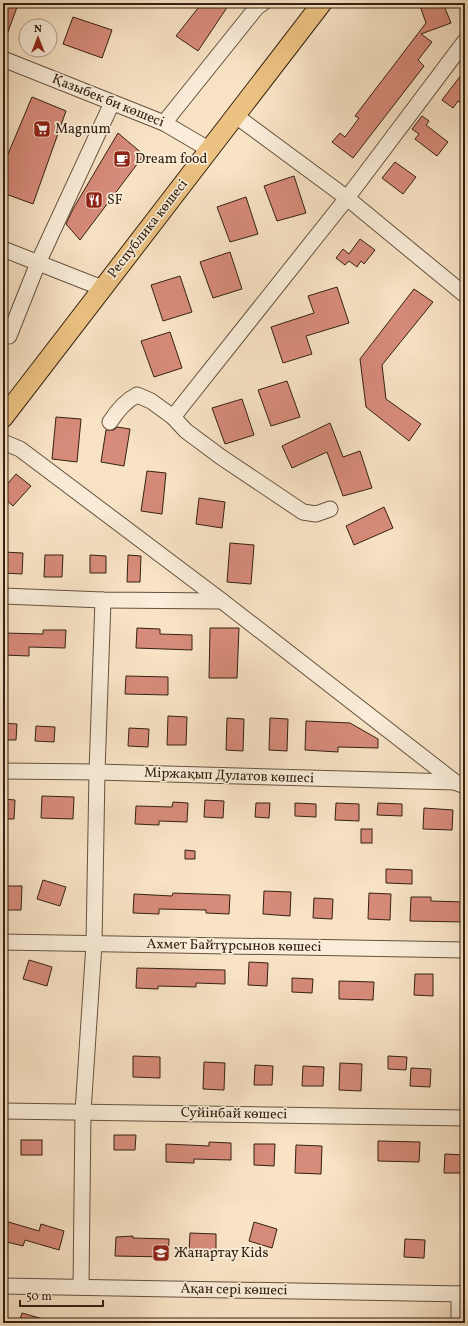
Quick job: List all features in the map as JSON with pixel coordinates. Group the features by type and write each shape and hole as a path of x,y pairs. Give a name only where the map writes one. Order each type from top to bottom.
{"main road":[{"name":"Республика көшесі","path":"3,418 236,116 317,5"}],"street":[{"path":"164,123 257,4"},
{"path":"173,417 347,198 465,41"},
{"name":"Қазыбек би көшесі","path":"3,59 164,123 210,150"},
{"path":"9,336 38,263 112,103"},
{"path":"236,116 347,198 465,295"},
{"path":"3,249 102,288"},
{"path":"110,422 117,411 129,399 138,395 151,401 173,417 186,431 221,457 303,512 316,514 330,509"},
{"path":"3,442 20,449 222,601 460,784"},
{"path":"3,596 103,600 222,601"},
{"path":"81,1287 83,1112 94,944 97,772 103,600"},
{"name":"Міржақып Дулатов көшесі","path":"3,771 97,772 460,784"},
{"name":"Ахмет Байтұрсынов көшесі","path":"3,942 465,950"},
{"name":"Суйінбай көшесі","path":"3,1111 465,1118"},
{"name":"Ақан сері көшесі","path":"3,1286 462,1294"},
{"path":"459,1323 462,1294"}],"building":[{"path":"3,3 17,7 4,43 3,43"},
{"path":"202,3 230,3 198,51 176,36"},
{"path":"419,3 443,3 451,23 421,34 432,42 418,60 424,66 353,158 332,142 340,133 345,137 359,118 355,116 426,23"},
{"path":"73,17 112,30 102,58 63,44"},
{"path":"465,70 465,106 458,101 453,108 442,100"},
{"path":"32,97 66,111 33,204 3,193 3,166"},
{"path":"422,116 429,121 426,125 448,142 437,156 415,139 419,134 412,129"},
{"path":"118,133 144,155 80,240 66,224 73,209"},
{"path":"395,162 416,177 403,194 382,178"},
{"path":"294,176 306,213 277,221 264,186"},
{"path":"246,197 258,234 230,242 217,207"},
{"path":"360,239 375,250 364,264 361,261 357,267 349,261 345,265 336,258 343,249 349,254"},
{"path":"230,252 242,289 213,298 200,262"},
{"path":"180,276 192,312 163,321 151,285"},
{"path":"337,287 349,323 306,336 312,354 283,363 271,327 314,313 308,296"},
{"path":"414,289 433,302 382,365 386,399 421,424 409,441 366,407 360,359"},
{"path":"170,332 182,368 154,377 141,341"},
{"path":"287,381 300,417 271,426 258,390"},
{"path":"242,399 254,435 225,444 212,408"},
{"path":"56,417 81,419 77,462 52,459"},
{"path":"330,423 343,457 360,451 372,488 343,496 327,452 292,468 282,446"},
{"path":"117,427 130,429 124,466 101,462 106,430 114,430"},
{"path":"147,471 166,473 162,514 141,511"},
{"path":"16,474 31,486 13,506 3,497 3,489"},
{"path":"199,498 225,502 222,528 196,524"},
{"path":"384,507 393,528 354,545 346,526"},
{"path":"230,543 254,545 251,584 227,582"},
{"path":"3,552 23,553 22,574 3,573"},
{"path":"45,555 63,555 62,577 44,577"},
{"path":"90,555 106,556 106,573 90,573"},
{"path":"128,555 141,556 140,582 127,582"},
{"path":"137,628 160,629 160,634 192,635 192,650 136,648"},
{"path":"210,628 239,628 237,678 209,678"},
{"path":"43,630 66,630 65,648 29,647 29,656 3,655 4,633 43,634"},
{"path":"126,676 168,677 168,695 125,694"},
{"path":"168,716 187,717 186,745 167,745"},
{"path":"227,718 244,719 243,751 226,750"},
{"path":"270,718 288,719 287,751 269,750"},
{"path":"306,721 350,723 378,739 378,748 338,747 338,752 305,750"},
{"path":"3,723 17,724 16,740 3,740"},
{"path":"36,726 55,727 54,742 35,741"},
{"path":"129,728 149,729 148,747 128,746"},
{"path":"42,796 74,797 73,819 41,818"},
{"path":"3,799 15,800 14,819 3,819"},
{"path":"205,800 224,801 223,818 204,817"},
{"path":"173,802 188,803 187,822 159,821 159,825 135,824 136,806 172,807"},
{"path":"256,803 270,803 269,818 255,817"},
{"path":"295,803 316,804 316,817 295,816"},
{"path":"336,803 359,804 359,821 335,820"},
{"path":"378,803 402,804 402,816 377,815"},
{"path":"424,808 453,810 452,830 423,829"},
{"path":"361,829 372,829 372,843 361,843"},
{"path":"185,850 195,851 195,859 185,859"},
{"path":"386,869 412,870 412,884 386,883"},
{"path":"43,880 66,887 60,906 37,899"},
{"path":"3,886 22,886 21,910 3,910"},
{"path":"264,891 291,892 290,916 263,914"},
{"path":"173,893 230,895 229,914 206,913 206,910 159,909 159,914 133,913 134,894 172,896"},
{"path":"369,893 391,894 390,920 368,919"},
{"path":"411,897 431,897 431,901 465,902 465,922 410,921"},
{"path":"314,898 333,899 332,919 313,918"},
{"path":"29,960 52,967 47,986 23,979"},
{"path":"249,962 268,963 267,986 248,985"},
{"path":"137,968 225,970 225,984 196,983 196,987 158,986 158,989 136,988"},
{"path":"415,974 433,974 433,996 414,995"},
{"path":"292,978 313,979 312,993 292,992"},
{"path":"339,981 374,982 373,1000 339,999"},
{"path":"133,1056 160,1057 160,1078 133,1077"},
{"path":"388,1056 407,1057 406,1070 388,1069"},
{"path":"204,1062 225,1063 224,1090 203,1089"},
{"path":"340,1063 362,1064 361,1091 339,1090"},
{"path":"255,1065 273,1066 272,1085 254,1085"},
{"path":"303,1066 324,1067 323,1086 302,1086"},
{"path":"411,1068 431,1069 430,1087 410,1086"},
{"path":"114,1135 136,1135 135,1150 114,1150"},
{"path":"21,1140 42,1140 42,1155 21,1155"},
{"path":"378,1141 420,1142 419,1162 378,1161"},
{"path":"209,1142 231,1143 231,1160 194,1159 194,1163 166,1162 166,1144 209,1146"},
{"path":"254,1144 275,1144 274,1166 254,1165"},
{"path":"296,1145 322,1146 321,1174 295,1173"},
{"path":"445,1154 465,1155 464,1173 444,1173"},
{"path":"5,1221 39,1231 41,1224 64,1231 59,1250 25,1240 23,1246 3,1241 3,1228"},
{"path":"254,1222 277,1229 272,1248 249,1241"},
{"path":"190,1233 216,1234 216,1254 189,1252"},
{"path":"133,1236 133,1238 169,1239 168,1257 115,1256 116,1237"},
{"path":"405,1239 425,1240 424,1258 404,1257"},
{"path":"22,1313 50,1321 49,1323 19,1323"}],"place":[{"name":"Magnum","path":"42,129"},
{"name":"Dream food","path":"122,159"},
{"name":"SF","path":"94,200"},
{"name":"Жанартау Kids","path":"161,1253"}]}
